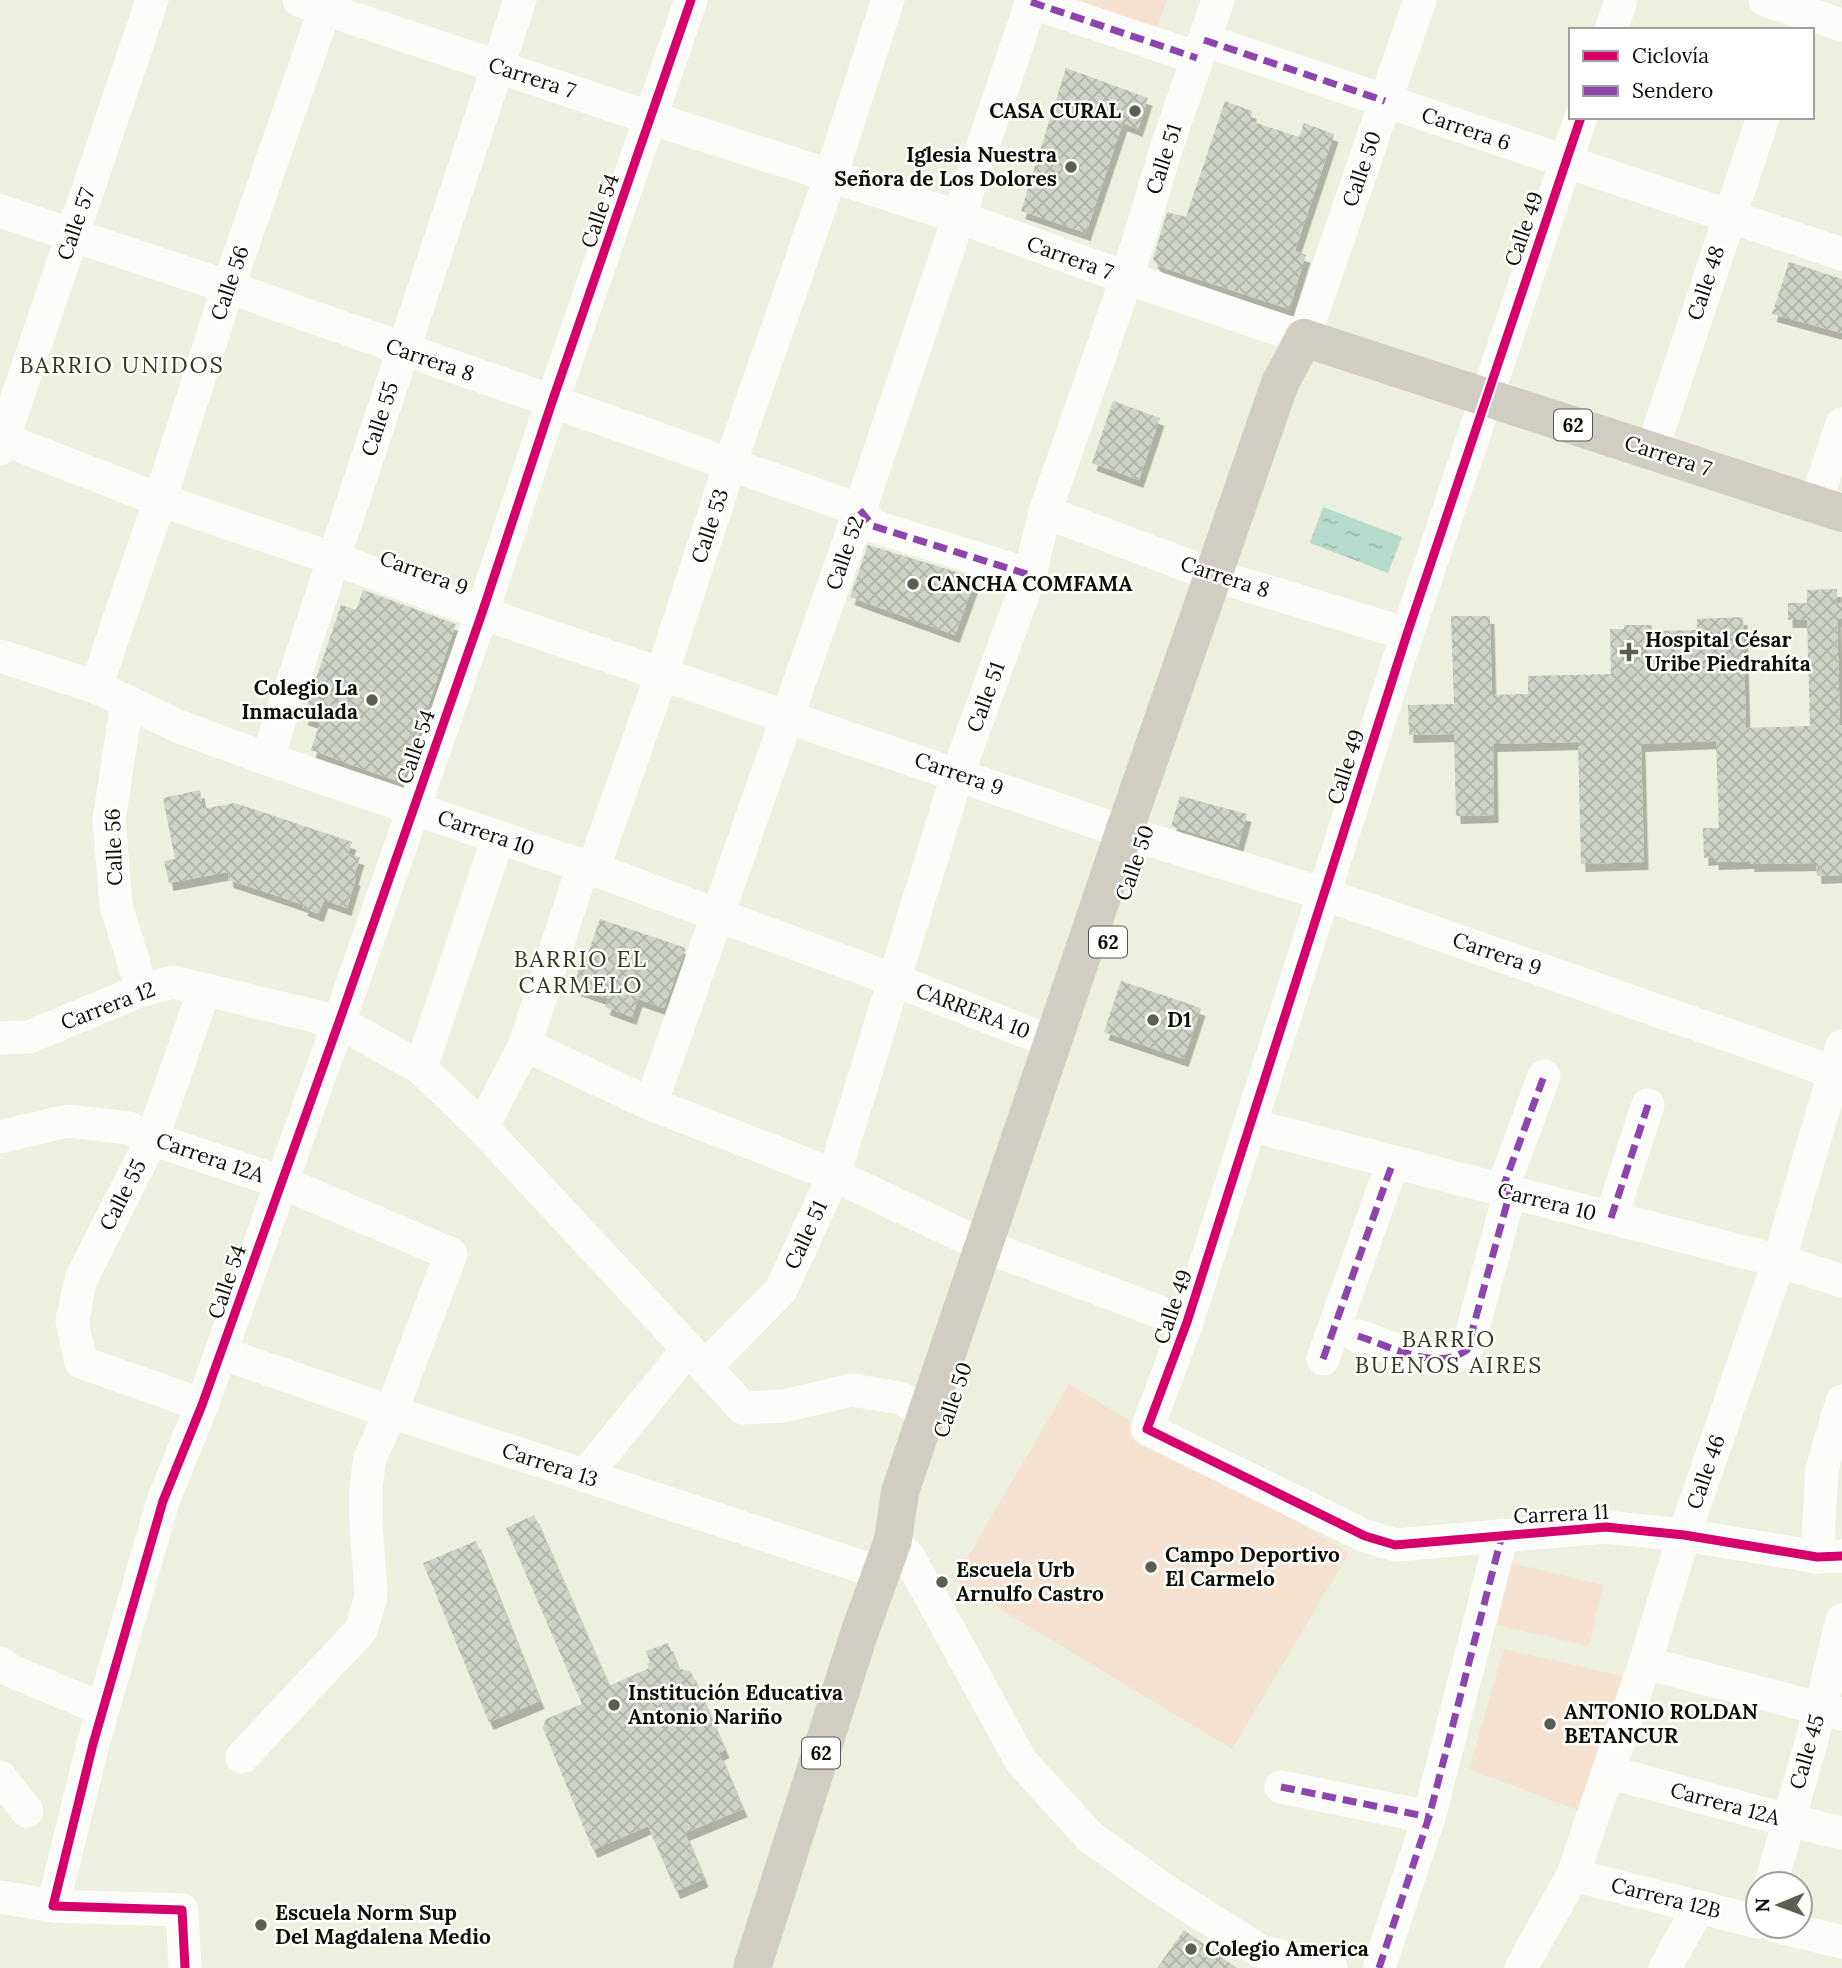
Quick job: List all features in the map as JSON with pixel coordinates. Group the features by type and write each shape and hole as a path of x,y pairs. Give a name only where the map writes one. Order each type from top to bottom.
{"main road":[{"name":"Carrera 7","path":"1304,338 1828,509"},
{"name":"Calle 50","path":"752,1968 887,1557 900,1492 927,1413 994,1250 1222,578 1279,383 1304,338"},
{"name":"Calle 50","path":"887,1557 919,1499 994,1250 1052,1042 1133,834"}],"street":[{"name":"Calle 57","path":"1,442 152,0"},
{"name":"Calle 55","path":"267,759 520,0"},
{"name":"Calle 54","path":"53,1906 103,1709 163,1502 202,1405 339,1022 691,0"},
{"name":"Calle 53","path":"482,1127 525,1045 579,878 593,869 662,674 730,464 831,175 888,0"},
{"name":"Calle 51","path":"584,1476 697,1358 781,1290 834,1175 958,774 1030,575 1045,512 1127,278 1218,0"},
{"name":"Calle 50","path":"1304,338 1420,0"},
{"path":"1612,28 1621,0"},
{"path":"1765,0 1799,14 1842,25"},
{"name":"Carrera 6","path":"1031,1 1385,101 1842,254"},
{"name":"Calle 52","path":"651,1104 860,510 1031,1"},
{"name":"Carrera 7","path":"317,3 651,118 959,216 1127,278 1304,338"},
{"name":"Calle 56","path":"96,687 160,500 317,3"},
{"name":"Calle 49","path":"1147,1429 1187,1322 1407,634 1580,119"},
{"name":"Calle 48","path":"1652,450 1728,215 1762,119"},
{"name":"Carrera 8","path":"0,211 228,287 860,510 873,526 1030,575"},
{"path":"1828,509 1842,424"},
{"name":"Carrera 9","path":"1,442 482,613 1133,834 1324,894 1840,1065"},
{"name":"Carrera 8","path":"1045,512 1222,578 1407,634"},
{"name":"Carrera 10","path":"0,656 96,687 180,726 267,759 593,869 894,980"},
{"name":"Calle 56","path":"127,702 109,820 116,905 142,990"},
{"path":"421,1068 498,838"},
{"name":"CARRERA 10","path":"894,980 1052,1042"},
{"name":"Carrera 12","path":"0,1038 29,1037 142,990 173,982 339,1022 421,1068 482,1127 743,1408 784,1406 852,1390 900,1398 927,1413"},
{"name":"Calle 55","path":"202,1405 81,1362 72,1321 81,1279 152,1139 204,991"},
{"path":"525,1045 651,1104 834,1175 994,1250 1187,1322"},
{"name":"Calle 46","path":"1521,1968 1573,1875 1779,1261 1840,1065"},
{"path":"1358,1336 1437,1360 1456,1358 1467,1350 1506,1191 1544,1076"},
{"path":"1611,1218 1648,1105"},
{"name":"Carrera 12A","path":"0,1137 67,1121 129,1128 152,1139 281,1182 451,1254 391,1412"},
{"name":"Carrera 10","path":"1250,1125 1779,1261 1842,1281"},
{"path":"1323,1359 1393,1162"},
{"name":"Carrera 13","path":"221,1353 584,1476 887,1557"},
{"path":"1830,1556 1822,1469 1842,1401"},
{"path":"242,1758 362,1630 371,1597 366,1522 367,1476 370,1458 391,1412"},
{"name":"Carrera 11","path":"1147,1429 1364,1536 1395,1545 1606,1527 1685,1535 1830,1556"},
{"path":"1379,1968 1429,1817 1502,1535"},
{"path":"887,1557 910,1559 1021,1761 1090,1837 1167,1892 1260,1951 1331,1968"},
{"name":"Calle 45","path":"1774,1870 1787,1820 1831,1710 1842,1620"},
{"path":"0,1663 11,1671 103,1709"},
{"path":"1645,1663 1831,1710"},
{"name":"Carrera 12A","path":"1608,1772 1842,1833"},
{"path":"0,1777 27,1811"},
{"path":"1281,1787 1429,1817"},
{"name":"Carrera 12B","path":"1573,1875 1744,1918"},
{"path":"0,1897 53,1906 182,1910 186,1968"},
{"path":"1665,1968 1699,1907"},
{"path":"1814,1935 1842,1942"}],"shaded area":[{"path":"1074,0 1167,0 1152,41"},
{"name":"Campo Deportivo El Carmelo","path":"1069,1384 1349,1553 1232,1749 954,1581"},
{"path":"1511,1563 1603,1585 1589,1646 1497,1625"},
{"name":"ANTONIO ROLDAN BETANCUR","path":"1504,1649 1634,1679 1586,1813 1469,1769"}],"water":[{"path":"1323,507 1402,537 1388,573 1310,543"}],"building":[{"name":"Iglesia Nuestra Señora de Los Dolores","path":"1066,68 1148,98 1138,129 1123,123 1086,233 1021,211"},
{"path":"1225,101 1252,111 1250,121 1299,137 1304,123 1334,134 1295,251 1306,255 1289,309 1158,266 1153,259 1167,212 1186,217"},
{"path":"1789,262 1842,279 1842,333 1772,314"},
{"path":"1113,401 1160,418 1139,480 1092,463"},
{"name":"CANCHA COMFAMA","path":"868,545 976,578 955,635 850,597"},
{"path":"1837,589 1837,603 1842,603 1842,618 1837,619 1842,725 1842,875 1817,876 1816,863 1750,864 1750,861 1714,862 1714,857 1704,858 1703,828 1719,828 1716,741 1641,744 1644,862 1581,864 1578,742 1493,744 1494,815 1456,816 1454,734 1409,735 1408,705 1454,704 1451,616 1490,616 1492,695 1528,694 1528,676 1611,674 1610,629 1624,629 1624,625 1652,625 1652,631 1697,630 1697,619 1743,617 1746,728 1810,726 1807,620 1788,620 1788,603 1807,603 1807,590"},
{"name":"Colegio La Inmaculada","path":"363,590 456,624 402,783 311,750 320,723 303,717 341,605 356,610"},
{"path":"200,790 203,809 235,803 352,842 348,854 360,857 347,908 324,900 319,914 303,908 304,905 229,880 228,872 169,883 164,861 175,859 163,798"},
{"path":"1180,796 1247,814 1238,847 1171,826"},
{"path":"600,919 686,948 664,1008 638,999 632,1017 605,1007 608,999 573,987"},
{"name":"D1","path":"1121,981 1201,1008 1184,1059 1104,1032"},
{"path":"534,1515 609,1686 649,1668 646,1651 668,1643 678,1668 691,1672 725,1750 719,1753 743,1809 685,1833 704,1879 676,1891 648,1826 593,1850 543,1728 546,1719 582,1704 506,1528"},
{"path":"476,1541 540,1701 489,1722 423,1563"},
{"name":"Colegio America","path":"1184,1930 1237,1968 1157,1968"}],"marked path":[{"path":"1031,2 1197,58"},
{"path":"1204,40 1385,101"},
{"path":"860,510 873,526 1030,575"},
{"path":"1502,1190 1544,1076"},
{"path":"1611,1218 1648,1105"},
{"path":"1323,1359 1393,1162"},
{"path":"1358,1336 1398,1351 1427,1358 1455,1356 1467,1350 1510,1192"},
{"path":"1379,1968 1429,1817 1502,1535"},
{"path":"1281,1787 1429,1817"}],"cycle path":[{"path":"185,1968 182,1910 53,1906 93,1744 163,1501 202,1405 339,1022 691,0"},
{"path":"1580,119 1407,634 1187,1322 1147,1429 1365,1536 1395,1545 1606,1527 1684,1535 1817,1557 1842,1556"}],"place":[{"name":"CASA CURAL","path":"1135,111"},
{"name":"Iglesia Nuestra Señora de Los Dolores","path":"1071,167"},
{"name":"CANCHA COMFAMA","path":"913,584"},
{"name":"Hospital César Uribe Piedrahíta","path":"1629,652"},
{"name":"Colegio La Inmaculada","path":"372,700"},
{"name":"D1","path":"1153,1020"},
{"name":"Campo Deportivo El Carmelo","path":"1151,1567"},
{"name":"Escuela Urb Arnulfo Castro","path":"942,1582"},
{"name":"Institución Educativa Antonio Nariño","path":"614,1705"},
{"name":"ANTONIO ROLDAN BETANCUR","path":"1550,1724"},
{"name":"Escuela Norm Sup Del Magdalena Medio","path":"261,1925"},
{"name":"Colegio America","path":"1191,1949"}],"district":[{"name":"BARRIO UNIDOS","path":"122,365"},
{"name":"BARRIO EL CARMELO","path":"581,972"},
{"name":"BARRIO BUENOS AIRES","path":"1449,1352"}]}
